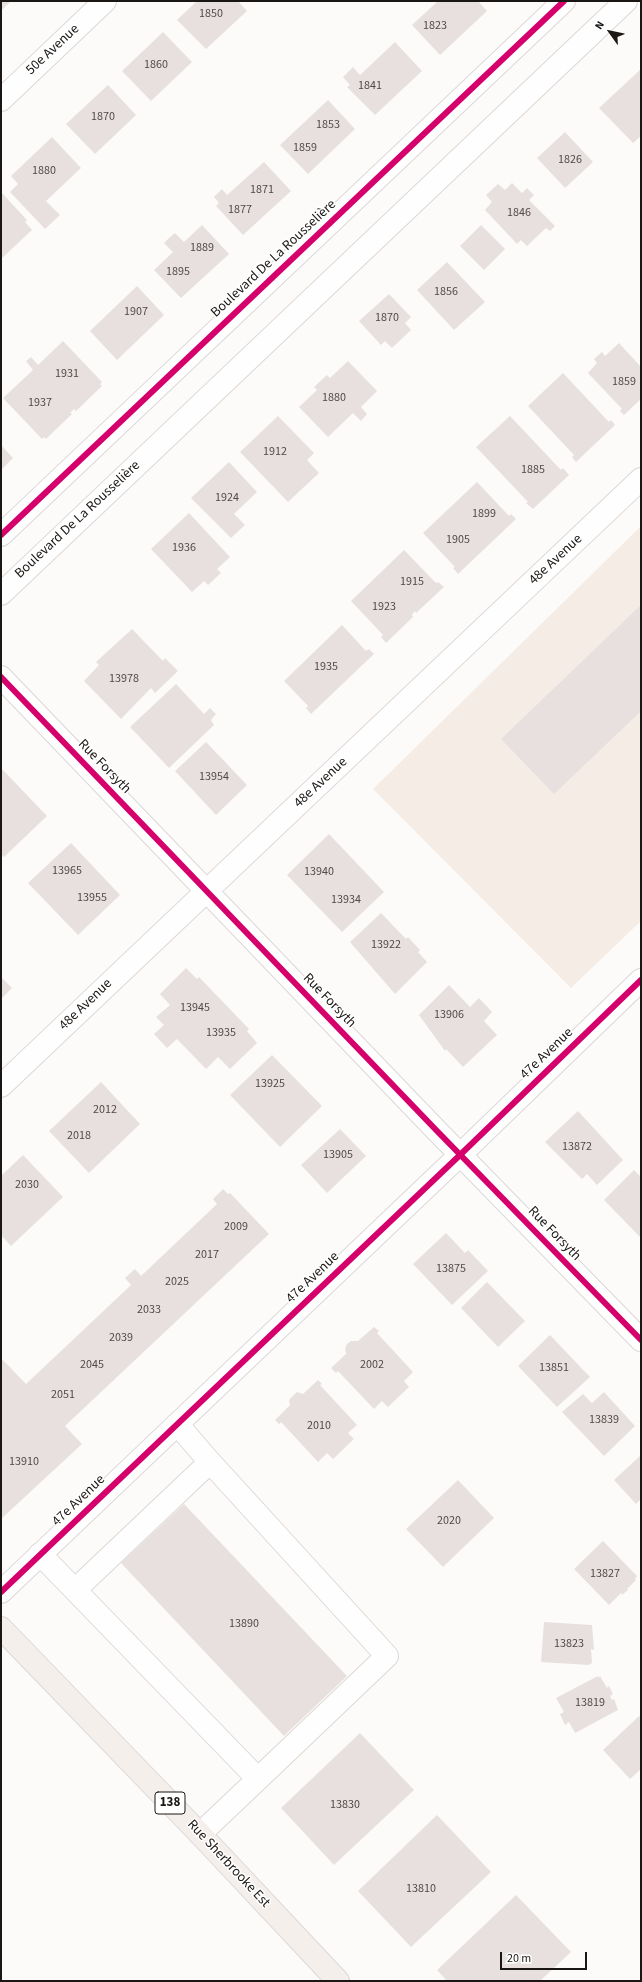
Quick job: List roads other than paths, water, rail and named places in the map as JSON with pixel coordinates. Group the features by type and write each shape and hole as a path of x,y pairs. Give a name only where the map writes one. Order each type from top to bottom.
{"main road":[{"name":"Rue Sherbrooke Est","path":"1,1628 200,1834 338,1981"}],"street":[{"name":"50e Avenue","path":"1,100 105,1"},
{"name":"Boulevard De La Rousselière","path":"1,535 564,1"},
{"name":"Boulevard De La Rousselière","path":"1,594 626,1"},
{"name":"48e Avenue","path":"1,1086 641,479"},
{"name":"Rue Forsyth","path":"1,677 460,1155 641,1340"},
{"name":"47e Avenue","path":"1,1592 460,1155 641,980"},
{"path":"178,1424 210,1462 387,1656 200,1834"},
{"path":"75,1590 210,1462"},
{"path":"40,1554 258,1779"}]}
